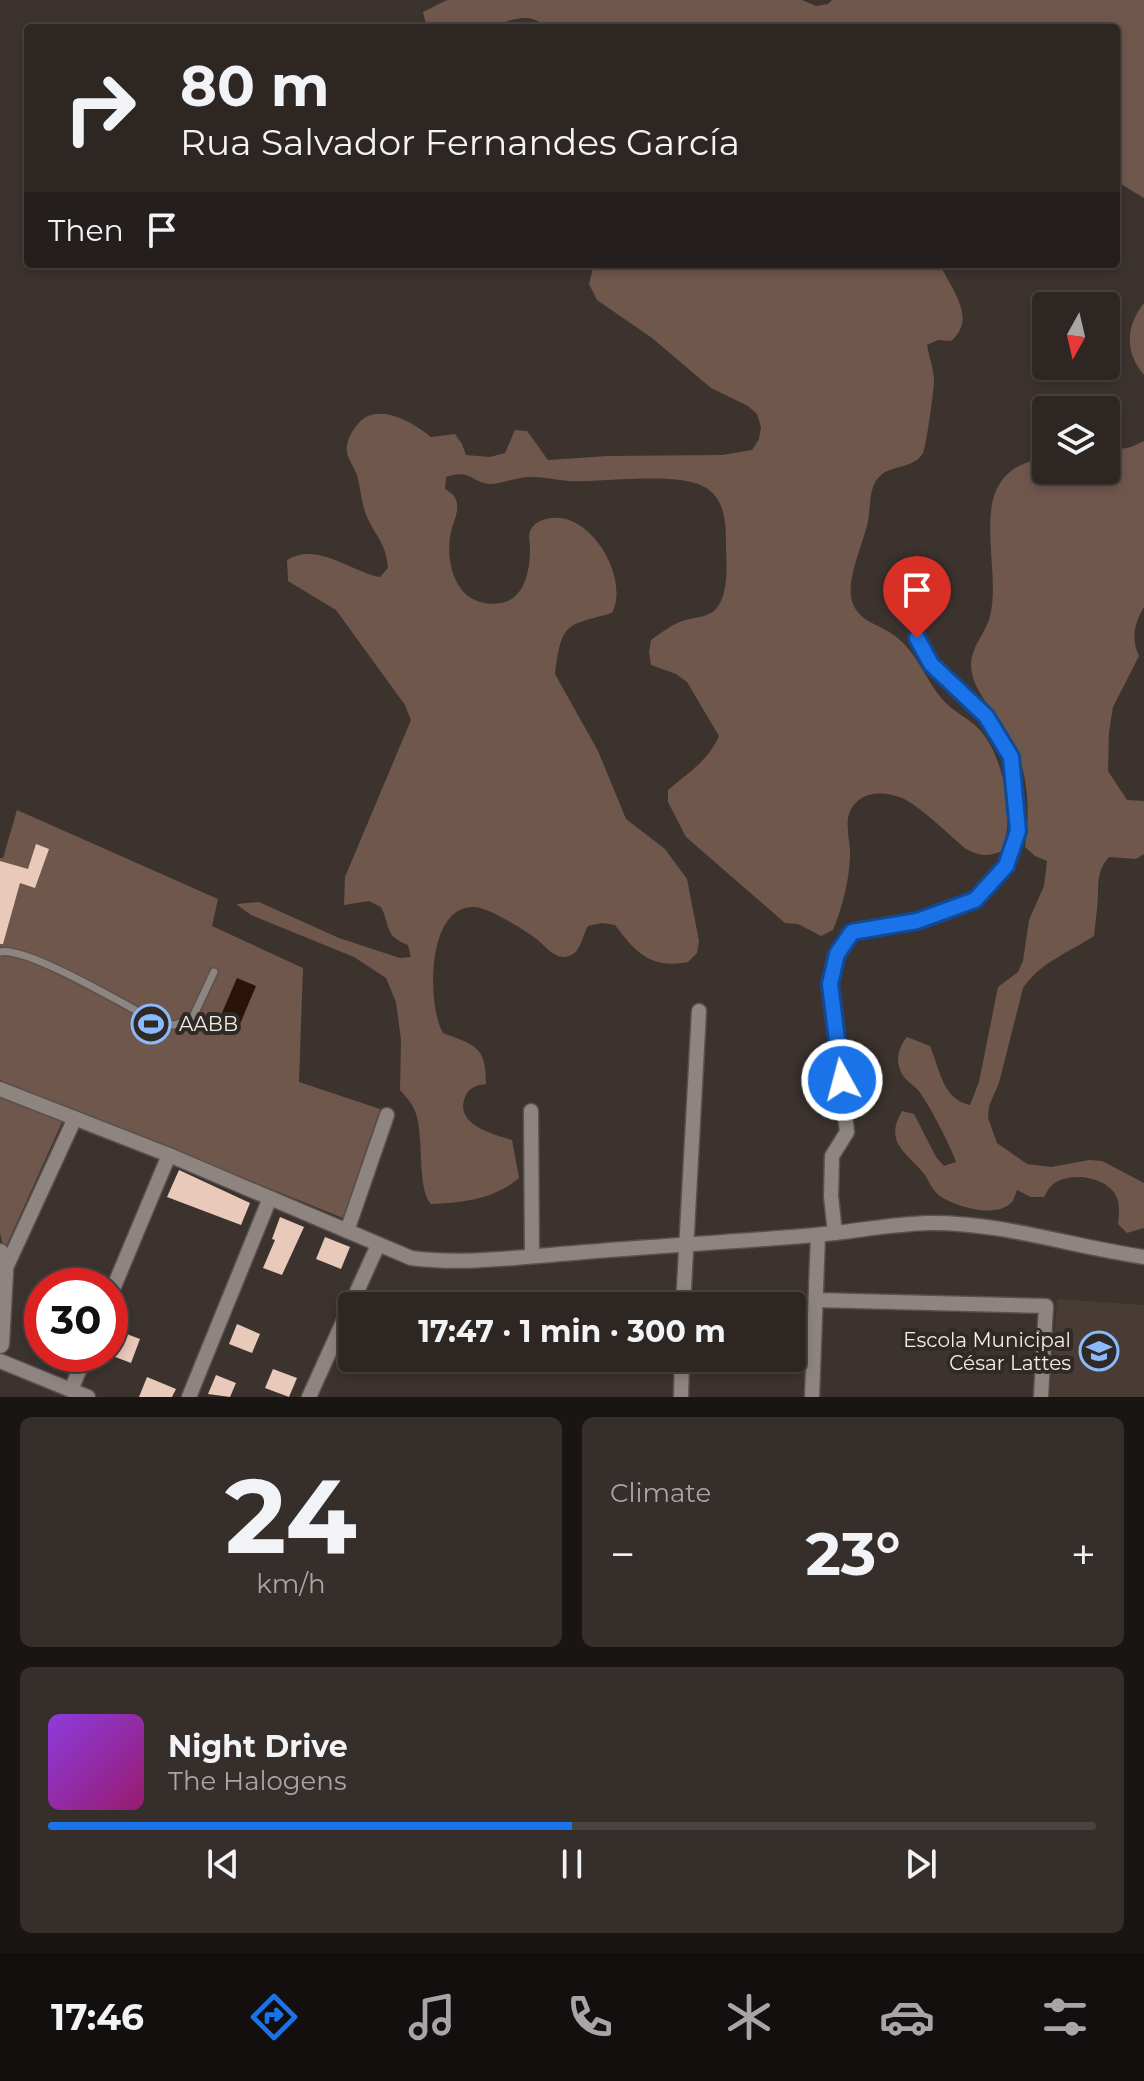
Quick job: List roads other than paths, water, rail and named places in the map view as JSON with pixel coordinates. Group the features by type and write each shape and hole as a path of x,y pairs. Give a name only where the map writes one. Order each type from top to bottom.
{"street":[{"path":"835,1233 831,1196 832,1156 847,1132 830,984 837,954 852,932 917,921 975,900 1006,866 1018,831 1011,757 986,716 931,664 917,638"},
{"path":"683,1292 699,1011"},
{"path":"0,1089 169,1155 411,1258 434,1261 532,1256 818,1235 879,1226 931,1223 982,1226 1144,1257"},
{"path":"531,1111 532,1256"},
{"path":"347,1231 387,1115"},
{"path":"4,1272 75,1118"},
{"path":"122,1268 169,1155"},
{"path":"189,1397 270,1198"},
{"path":"812,1397 818,1235"},
{"path":"309,1397 378,1245"},
{"path":"0,1253 4,1272 0,1344"},
{"path":"816,1300 1046,1306 1041,1397"},
{"path":"0,1361 88,1397"},
{"path":"71,1390 78,1372"},
{"path":"681,1397 682,1372"}],"lane":[{"path":"0,952 15,951 159,1023 174,1025 192,1019 214,972"}],"place":[{"name":"AABB","path":"151,1024"},
{"name":"Escola Municipal César Lattes","path":"1099,1351"}]}
